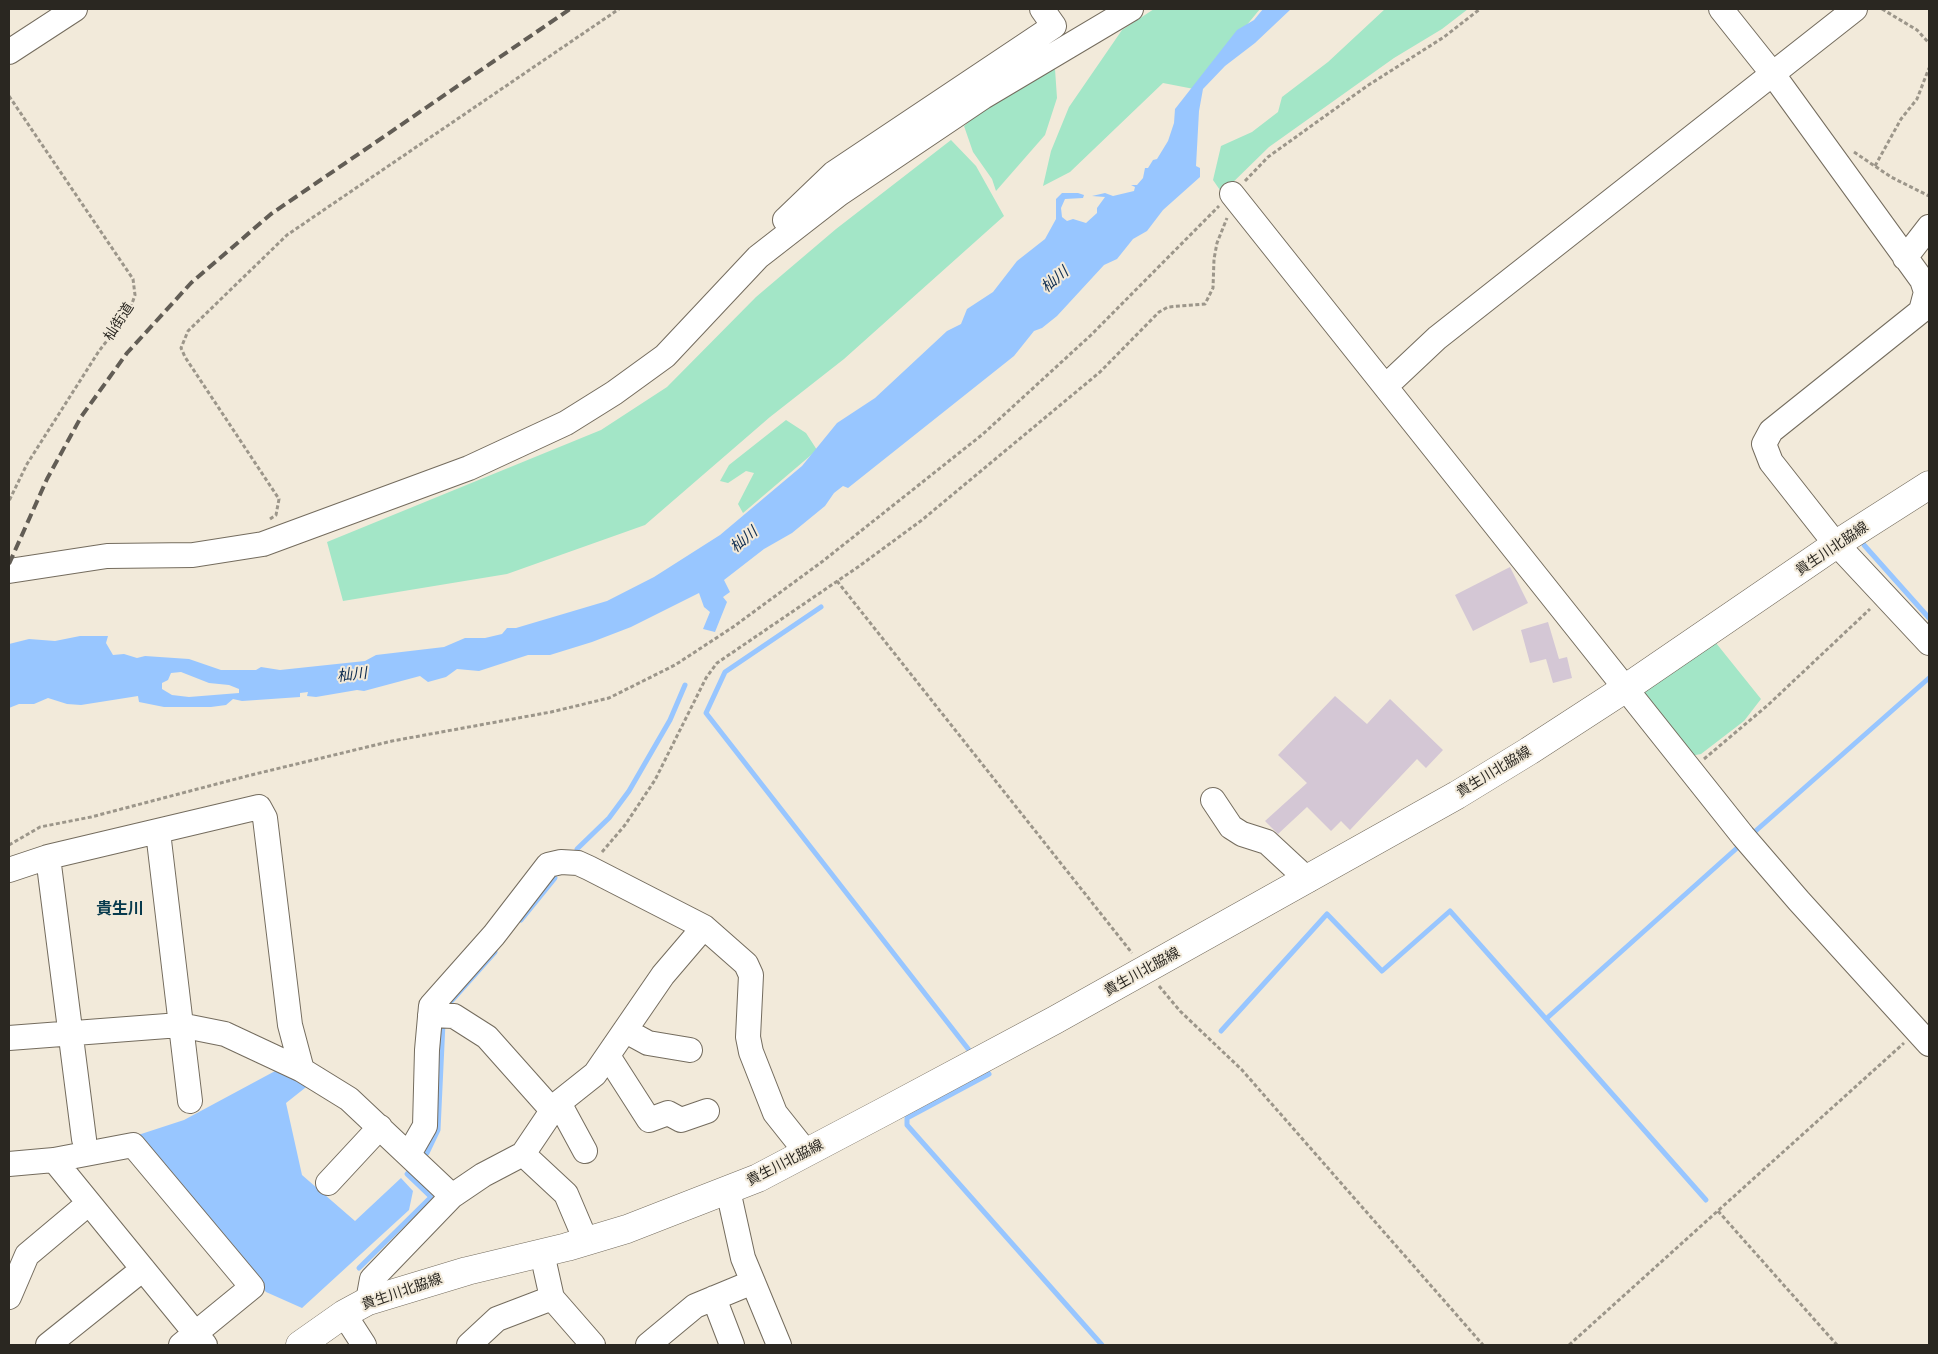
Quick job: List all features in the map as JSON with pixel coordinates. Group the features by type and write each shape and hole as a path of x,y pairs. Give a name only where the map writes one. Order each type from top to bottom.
{"main road":[{"name":"貴生川北脇線","path":"300,1345 344,1314 368,1301 467,1271 542,1253 627,1229 758,1178 885,1111 1308,880 1521,756 1626,688 1838,543 1929,485"}],"street":[{"path":"9,52 75,9"},
{"path":"9,571 106,556 193,555 263,544 469,468 566,423 614,393 665,356 758,257 786,218 834,173 1054,26 1042,9"},
{"path":"758,257 839,194 983,97 1131,9"},
{"path":"1721,9 1772,73 1820,139 1922,280 1926,292 1921,311 1771,431 1764,444 1771,462 1838,543 1929,643"},
{"path":"1386,386 1437,338 1855,9"},
{"path":"1236,201 1386,386 1743,836 1799,901 1925,1032"},
{"path":"1905,258 1929,227"},
{"path":"1213,800 1231,827 1242,834 1267,842 1308,880"},
{"path":"9,870 48,857 259,807 265,818 290,1025 302,1070"},
{"path":"158,832 190,1101"},
{"path":"48,857 84,1139"},
{"path":"415,1159 425,1126 431,1006 494,935 548,865 561,862 578,863 589,868 704,927 746,964 751,975 748,1038 751,1052 775,1113 806,1152"},
{"path":"368,1301 372,1279 452,1196 483,1175 523,1154 556,1106 595,1074 663,975 704,927"},
{"path":"430,1015 454,1016 487,1037 556,1106 585,1150"},
{"path":"9,1038 180,1025 225,1034 302,1070 349,1099 415,1159 452,1196"},
{"path":"626,1031 648,1043 690,1050"},
{"path":"608,1056 649,1120 668,1113 681,1120 707,1111"},
{"path":"328,1183 380,1127"},
{"path":"9,1164 54,1160 133,1145 252,1287 194,1341 143,1269 54,1160"},
{"path":"523,1154 566,1194 586,1241"},
{"path":"728,1190 743,1258 778,1345"},
{"path":"9,1297 27,1255 89,1203"},
{"path":"542,1253 552,1298 593,1345"},
{"path":"48,1345 143,1269"},
{"path":"648,1345 695,1306 753,1282"},
{"path":"469,1345 497,1319 552,1298"},
{"path":"714,1298 732,1345"},
{"path":"344,1314 364,1345"}],"path":[{"path":"267,521 276,515 279,499 185,357 181,348 188,331 287,235 619,9"},
{"path":"589,868 625,825 655,780 706,678 717,664 922,520 1100,372 1159,312 1168,307 1206,304 1213,288 1214,259 1217,243 1226,219 1236,201 1268,157 1367,86 1444,37 1480,9"},
{"path":"1882,9 1917,30 1929,43"},
{"path":"1875,166 1902,119 1917,99 1929,68"},
{"name":"杣街道","path":"9,96 134,279 135,295 129,312 100,351 32,456 9,501"},
{"path":"1820,139 1841,143 1875,166 1929,196"},
{"path":"9,845 40,827 91,817 251,775 392,741 551,712 609,698 675,665 733,627 823,561 984,434 1236,201"},
{"path":"837,581 1145,970 1180,1011 1242,1070 1482,1345"},
{"path":"1690,767 1702,760 1768,705 1885,594"},
{"path":"1568,1345 1718,1211 1925,1032"},
{"path":"1718,1211 1837,1345"}],"green space":[{"path":"1154,9 1260,9 1194,89 1163,83 1070,172 1043,186 1051,151 1069,107 1122,30"},
{"path":"1385,9 1468,9 1442,29 1394,58 1269,147 1222,193 1213,180 1221,146 1252,132 1278,112 1282,97 1328,62"},
{"path":"1055,69 1057,98 1045,135 996,191 992,179 973,152 964,126 994,100 1017,86"},
{"path":"951,140 976,166 1004,216 844,359 770,417 645,525 507,574 343,601 327,542 601,430 667,387 756,297 836,229"},
{"path":"786,420 806,433 817,450 743,513 738,504 754,473 746,471 728,483 720,481 729,465"},
{"path":"1712,638 1761,699 1744,721 1701,754 1690,756 1636,688"}],"water":[{"name":"杣川","path":"1263,9 1291,9 1255,43 1225,66 1203,89 1199,111 1196,166 1200,168 1200,177 1163,210 1147,231 1133,239 1117,259 1104,265 1057,316 1042,328 1034,331 1014,356 848,488 843,486 834,493 825,506 792,533 764,549 724,580 730,592 723,597 727,602 715,632 703,629 710,612 704,607 699,593 631,627 592,642 550,655 528,655 479,671 457,669 446,677 428,682 420,676 364,691 357,690 316,697 307,696 308,692 300,693 300,697 242,701 233,699 226,705 211,707 164,707 139,702 138,696 81,705 67,704 48,698 34,704 19,704 9,708 9,644 29,639 55,641 80,636 108,636 106,643 113,655 124,654 137,658 145,656 189,659 221,670 256,670 261,667 280,670 365,661 376,655 444,647 465,638 485,638 502,634 507,628 516,628 607,601 654,577 720,535 802,466 837,423 875,398 947,331 961,324 967,309 993,292 1017,261 1045,239 1056,219 1056,199 1062,193 1084,195 1083,198 1065,199 1061,208 1062,217 1067,221 1073,219 1086,223 1097,213 1097,208 1105,197 1092,196 1105,193 1113,196 1134,191 1135,187 1131,185 1137,185 1143,178 1145,168 1148,168 1153,160 1157,159 1168,141 1174,123 1175,109 1237,30 1254,20","holes":["181,672 209,683 229,685 239,689 239,693 189,697 172,695 162,689 162,683 168,680 171,673"]},
{"path":"277,1070 310,1084 286,1103 302,1175 355,1221 401,1178 413,1191 409,1210 302,1308 266,1292 135,1136 184,1120"}],"building":[{"path":"1510,567 1528,603 1473,631 1455,595"},
{"path":"1548,622 1559,659 1567,657 1572,678 1553,683 1546,659 1530,663 1521,630"},
{"path":"1335,696 1367,724 1390,699 1443,750 1426,768 1417,759 1350,830 1341,821 1331,831 1307,807 1278,834 1265,821 1307,783 1278,755"}],"waterway":[{"path":"1864,545 1929,618"},
{"path":"821,607 725,672 706,713 969,1050"},
{"path":"1751,835 1929,678"},
{"path":"577,849 609,818 629,791 670,720 685,685"},
{"path":"1706,1200 1546,1019 1737,848"},
{"path":"521,920 555,878"},
{"path":"1221,1031 1327,914 1382,971 1450,911 1546,1019"},
{"path":"446,1007 495,952"},
{"path":"421,1159 427,1153 438,1130 443,1023"},
{"path":"986,1070 989,1074 907,1118 907,1125 1102,1345"},
{"path":"359,1268 431,1197 407,1174 414,1167"}],"railway":[{"path":"9,564 47,479 81,417 127,353 191,283 271,214 570,9"}],"district":[{"name":"貴生川","path":"120,909"}]}
